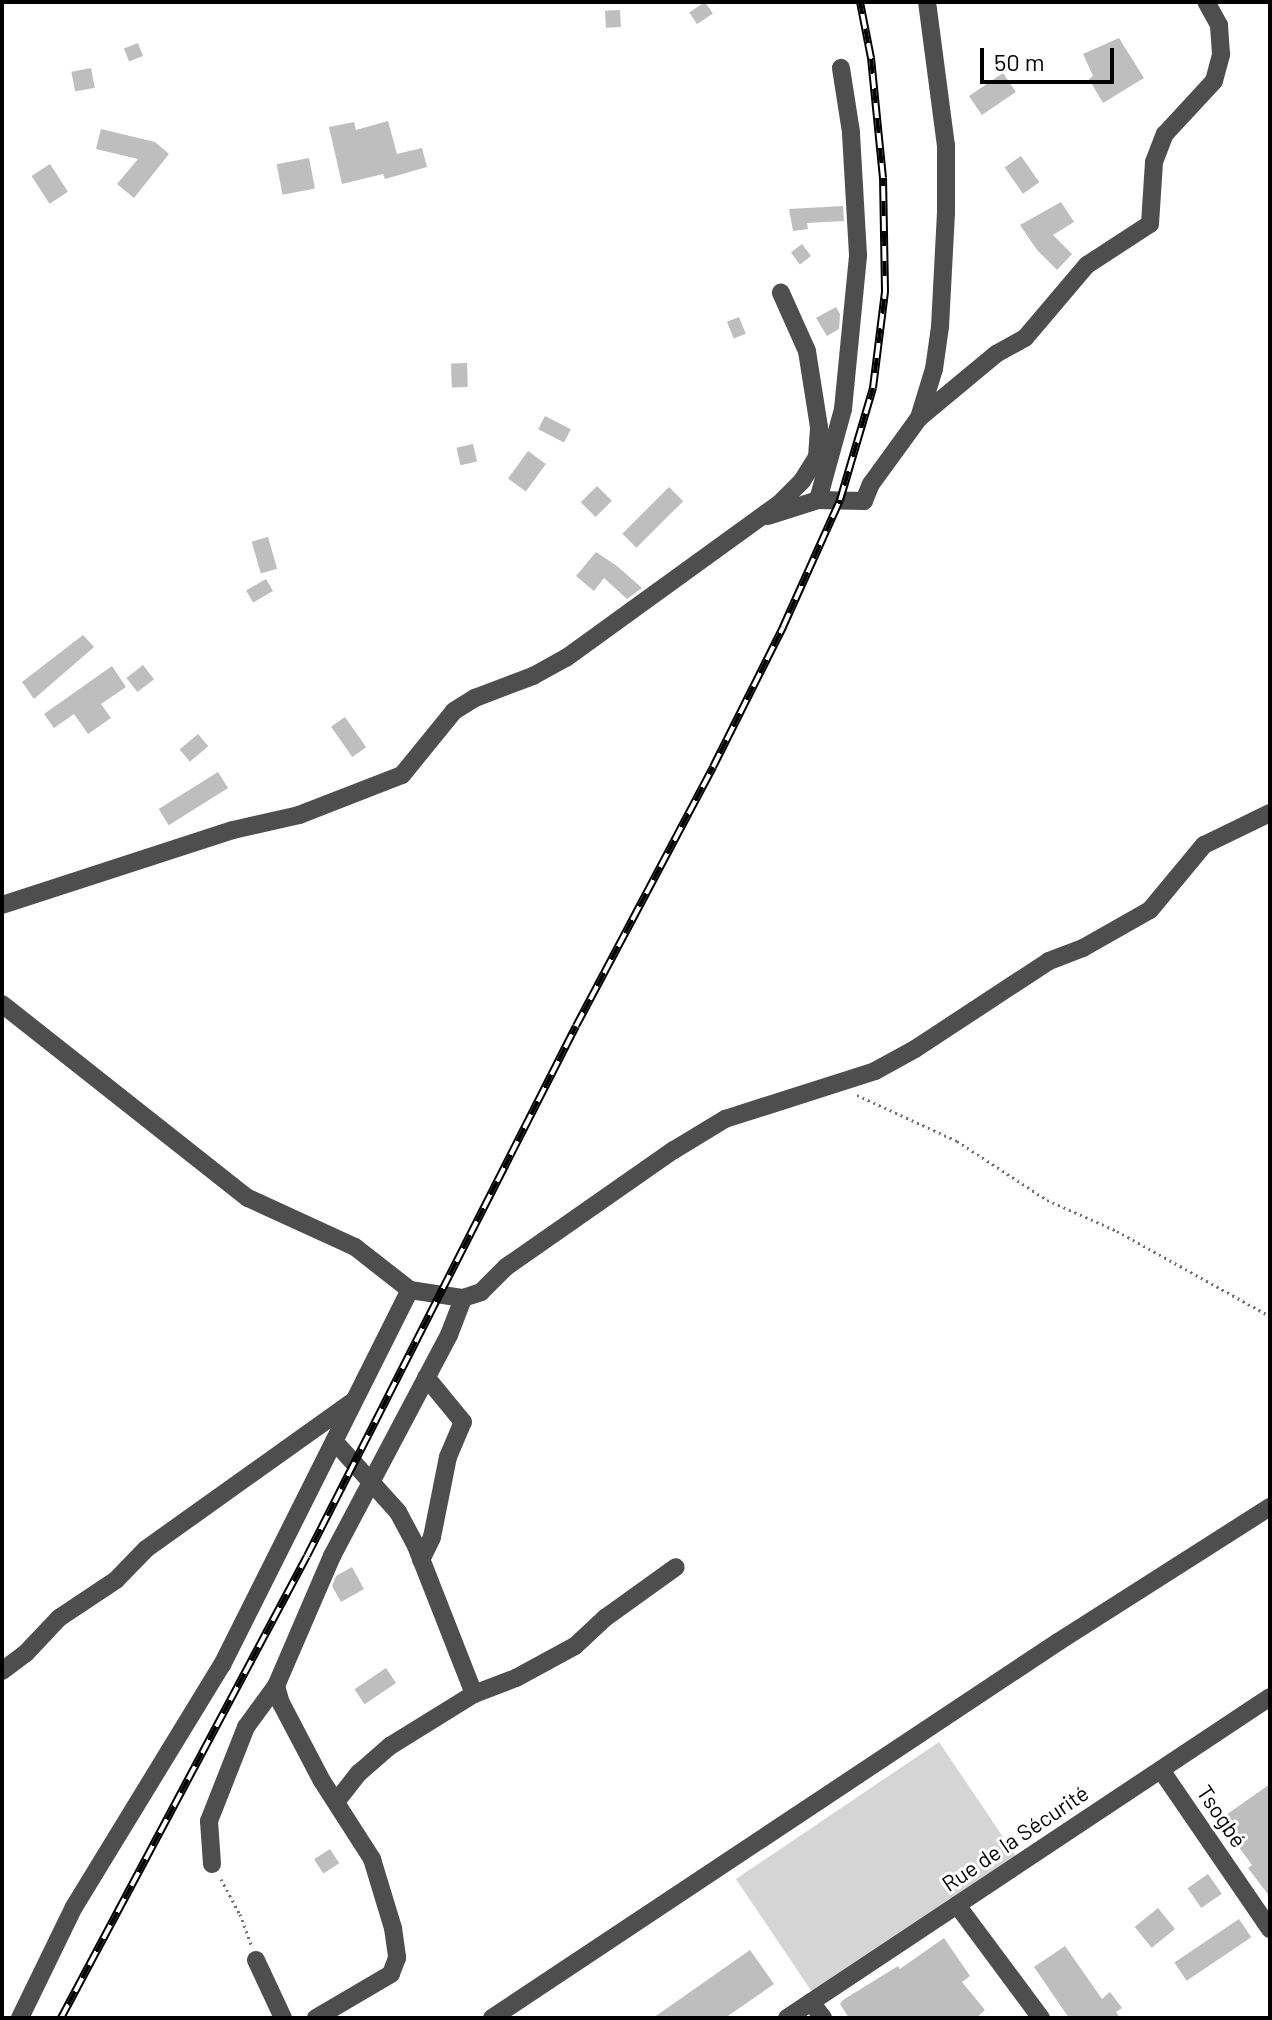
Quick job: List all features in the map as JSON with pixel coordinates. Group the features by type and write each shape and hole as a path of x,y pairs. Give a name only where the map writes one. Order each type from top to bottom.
{"street":[{"path":"919,418 934,369 940,327 946,213 946,146 927,2"},
{"path":"757,519 818,500 864,501 871,484 919,418 996,354 1025,338 1087,265 1150,224 1154,162 1165,134 1214,81 1221,54 1219,25 1206,2"},
{"path":"818,500 843,409 858,255 851,132 841,68"},
{"path":"2,905 233,830 299,815 402,775 454,711 475,698 533,676 566,658 757,519 802,481 817,457 819,427 807,351 781,293"},
{"path":"2,1004 248,1198 355,1247 410,1290 463,1298 481,1292 506,1267 674,1150 725,1119 875,1071 915,1049 1049,961 1083,948 1150,910 1204,845 1270,813"},
{"path":"20,2018 74,1907 222,1665 410,1290"},
{"path":"212,1864 209,1821 222,1780 246,1727 276,1686 332,1556 426,1377 463,1298"},
{"path":"421,1560 432,1537 448,1457 463,1422 426,1377"},
{"path":"2,1671 26,1653 59,1618 116,1580 146,1549 358,1398"},
{"path":"335,1442 398,1512 421,1560 474,1694"},
{"path":"492,2018 1058,1642 1270,1507"},
{"path":"336,1802 359,1773 390,1746 474,1694 516,1678 575,1646 605,1618 676,1567"},
{"path":"276,1686 281,1703 372,1859 393,1928 397,1958 391,1974 316,2018"},
{"name":"Rue de la Sécurité","path":"787,2018 1270,1697"},
{"name":"Tsogbé","path":"1161,1770 1270,1929"},
{"path":"957,1905 1041,2018"},
{"path":"256,1960 283,2018"},
{"path":"811,2002 823,2018"}],"path":[{"path":"836,1085 957,1141 1047,1200 1117,1231 1270,1316"},
{"path":"212,1864 240,1914 256,1960"}],"shaded area":[{"path":"939,1742 1017,1857 814,1994 736,1879"}],"building":[{"path":"705,2 713,14 697,24 689,13"},
{"path":"620,10 621,27 606,28 605,11"},
{"path":"1119,38 1144,78 1103,103 1089,79 1093,76 1083,54"},
{"path":"138,43 143,56 129,61 124,48"},
{"path":"91,68 95,88 75,91 71,72"},
{"path":"1003,73 1016,92 982,115 969,96"},
{"path":"388,121 397,154 422,148 427,167 385,179 383,174 342,184 329,127 354,122 356,130"},
{"path":"101,129 155,142 169,154 134,198 117,184 138,159 96,149"},
{"path":"1021,156 1039,182 1023,194 1005,167"},
{"path":"309,158 315,188 283,195 277,164"},
{"path":"50,164 68,192 50,204 32,176"},
{"path":"1061,202 1074,222 1053,235 1072,254 1057,270 1037,250 1020,225"},
{"path":"843,206 844,221 807,223 808,229 793,231 789,209"},
{"path":"802,244 811,256 800,264 791,252"},
{"path":"836,307 840,314 839,329 827,336 816,318"},
{"path":"739,317 746,334 734,339 727,322"},
{"path":"467,363 468,387 452,388 451,364"},
{"path":"545,416 571,429 564,443 538,429"},
{"path":"473,444 477,462 460,465 456,448"},
{"path":"528,451 546,464 526,491 508,479"},
{"path":"597,486 612,501 596,517 581,502"},
{"path":"669,487 683,501 636,548 622,534"},
{"path":"268,537 277,569 261,573 252,542"},
{"path":"596,552 642,588 627,599 604,578 594,591 576,576"},
{"path":"266,579 273,591 253,603 246,590"},
{"path":"83,635 94,647 34,699 22,682"},
{"path":"143,665 154,679 138,692 126,678"},
{"path":"112,666 126,687 101,704 111,718 88,734 74,714 54,728 44,714"},
{"path":"345,717 366,747 352,757 331,727"},
{"path":"198,734 208,746 190,762 180,749"},
{"path":"218,772 228,788 169,825 159,809"},
{"path":"352,1567 364,1589 341,1602 332,1586 336,1576"},
{"path":"386,1668 396,1683 365,1704 354,1689"},
{"path":"1270,1784 1270,1897 1248,1868 1252,1865 1219,1820"},
{"path":"330,1849 339,1863 323,1874 314,1859"},
{"path":"1208,1874 1222,1894 1201,1908 1188,1888"},
{"path":"1158,1908 1175,1929 1152,1948 1135,1927"},
{"path":"1239,1919 1251,1937 1187,1981 1174,1963"},
{"path":"944,1938 970,1976 962,1982 985,2010 976,2018 849,2018 840,2004 843,2000 898,1966 900,1969"},
{"path":"1065,1946 1102,1999 1110,1992 1122,2008 1116,2012 1120,2018 1069,2018 1034,1967"},
{"path":"750,1950 774,1984 725,2018 653,2018"}],"railway":[{"path":"61,2018 307,1556 576,1026 713,767 783,627 840,500 873,388 885,291 883,178 871,58 860,2"}]}
